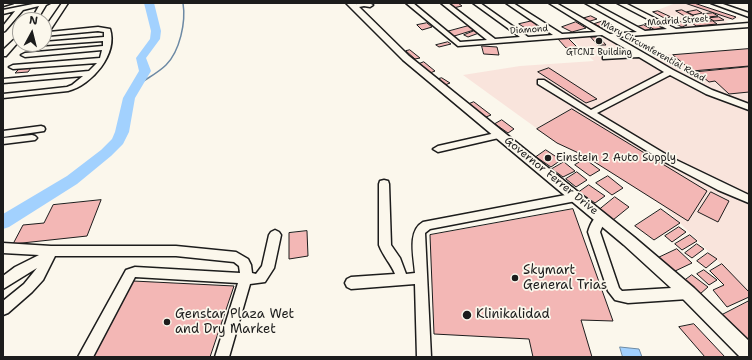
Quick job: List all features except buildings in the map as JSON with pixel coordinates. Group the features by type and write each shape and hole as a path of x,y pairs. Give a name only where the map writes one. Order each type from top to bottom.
{"main road":[{"name":"Governor Ferrer Drive","path":"355,8 406,58 601,218 688,293 749,353"}],"street":[{"path":"3,4 10,3"},
{"path":"3,12 45,3"},
{"path":"39,12 45,3"},
{"path":"52,22 65,3"},
{"name":"Diamond","path":"409,3 456,43 605,34"},
{"path":"444,3 492,41"},
{"path":"476,3 527,39"},
{"path":"509,3 560,36"},
{"name":"Mary Circumferential Road","path":"552,3 670,72 709,92 749,107"},
{"path":"588,3 644,33"},
{"path":"620,3 675,31"},
{"path":"631,9 638,3"},
{"path":"714,3 749,15"},
{"path":"364,4 371,6 372,10 355,8 364,4"},
{"path":"3,30 21,8"},
{"name":"Madrid Street","path":"605,34 644,33 749,25"},
{"path":"713,28 721,34"},
{"path":"3,96 73,88 91,73 103,60 108,32 106,29 52,33"},
{"path":"52,44 107,39"},
{"path":"3,54 12,44"},
{"path":"25,55 106,48"},
{"path":"3,78 28,52"},
{"path":"606,57 639,55"},
{"path":"13,67 103,60"},
{"path":"591,113 670,72"},
{"path":"3,81 91,73"},
{"path":"541,82 626,136 673,162 749,199"},
{"path":"3,134 41,129"},
{"path":"438,149 500,135"},
{"path":"3,141 32,138"},
{"path":"384,184 385,245 396,262 402,278"},
{"path":"424,357 419,233 422,228 427,225 576,198"},
{"path":"601,218 595,227 594,232 614,291 619,296 628,297 688,293"},
{"path":"85,357 130,274 135,272 256,279 261,278 266,272 275,235"},
{"path":"3,248 50,253 176,251 236,257 243,260 246,266 246,278 222,357"},
{"path":"3,283 19,271 50,253"},
{"path":"3,308 34,282 39,276 50,253"},
{"path":"351,283 402,278 421,278"}],"shaded area":[{"path":"676,3 694,3 740,18 725,21 733,26 685,29 652,12"},
{"path":"598,35 605,37 636,57 749,48 749,292 661,204 585,156 557,143 463,75 520,66 594,61 570,38"}],"water":[{"path":"620,347 639,349 642,357 623,357"}],"waterway":[{"path":"3,222 72,180 106,153 118,141 122,132 129,98 145,71 141,58 155,39 156,31 149,3"},
{"path":"135,87 155,74 171,59 175,52 183,27 183,3"}],"place":[{"name":"GTCNI Building","path":"599,41"},
{"name":"Einstein 2 Auto Supply","path":"548,158"},
{"name":"Skymart General Trias","path":"515,278"},
{"name":"Klinikalidad","path":"467,315"},
{"name":"Genstar Plaza Wet and Dry Market","path":"167,322"}]}
